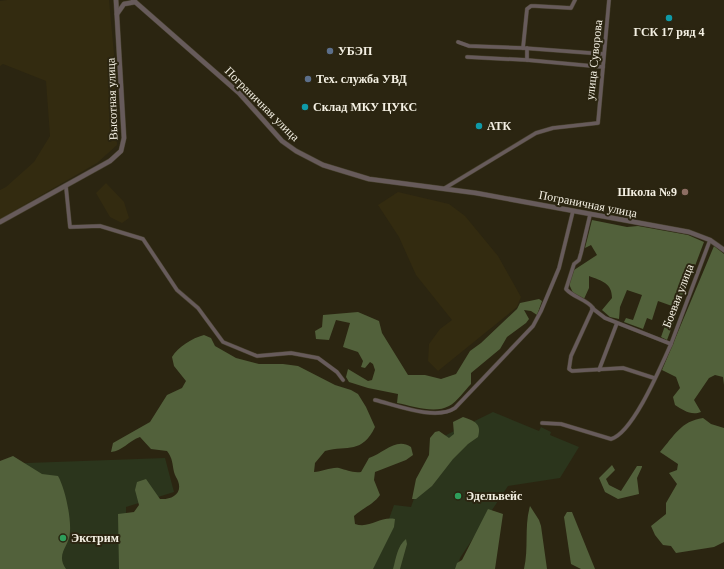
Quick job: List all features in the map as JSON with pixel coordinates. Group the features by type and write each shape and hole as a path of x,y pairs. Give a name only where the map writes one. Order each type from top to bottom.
{"street":[{"name":"Высотная улица","path":"0,222 66,187 119,154 123,146 124,138 116,0"},
{"path":"535,6 536,0"},
{"path":"527,60 525,48 527,9 531,6 571,8 575,0"},
{"name":"улица Суворова","path":"445,188 536,133 553,128 598,123 609,0"},
{"path":"117,14 124,4 134,1"},
{"name":"Пограничная улица","path":"134,1 239,93 279,138 296,151 330,168 362,177 445,188 689,232 710,240 724,250"},
{"path":"458,42 469,46 525,48 604,54"},
{"path":"467,57 527,60 603,67"},
{"path":"66,187 70,227 100,226 143,239 178,290 198,308 222,342 257,356 291,353 318,358 339,374 344,380"},
{"path":"375,400 428,412 446,412 455,408 533,326 559,268 572,212"},
{"name":"Боевая улица","path":"590,215 579,260 574,264 566,289 580,300 588,302 592,308 605,318 671,344 710,240"},
{"path":"592,308 571,356 569,369 599,370 623,368 654,378"},
{"path":"599,370 616,323"},
{"path":"542,423 561,424 611,439 618,437 636,415 671,344"}],"shaded area":[{"path":"109,0 116,75 117,145 97,163 0,219 0,190 6,187 34,162 50,136 46,81 3,64 0,66 0,1"},
{"path":"106,183 124,202 129,218 122,223 110,217 96,193"},
{"path":"398,192 449,204 465,216 498,256 521,297 517,307 438,371 428,361 429,344 440,329 452,320 416,275 399,237 378,205"}],"green space":[{"path":"592,220 627,227 638,226 688,235 704,242 667,340 661,337 672,306 658,301 652,320 647,318 643,329 624,322 626,318 633,320 642,295 627,290 620,307 619,319 610,317 602,310 612,298 612,293 608,286 602,281 589,276 589,288 584,299 573,293 569,284 574,270 597,255 591,245 585,248"},
{"path":"714,246 724,254 724,385 723,377 715,375 709,378 694,400 701,412 690,413 675,405 673,397 680,388 676,377 662,370"},
{"path":"539,299 542,301 537,315 531,311 524,310 529,319 526,323 507,337 500,349 471,373 471,384 455,402 443,408 423,409 397,403 398,394 368,388 349,382 346,377 348,369 368,381 372,380 375,370 373,364 370,362 365,368 361,367 363,361 358,352 343,347 350,323 336,320 329,340 316,339 315,331 322,327 323,315 358,312 379,321 382,333 408,375 425,375 441,379 456,374 470,351 481,343 517,309 520,303"},
{"path":"204,335 211,338 215,346 236,358 259,364 283,364 298,366 335,385 358,394 375,427 370,436 360,445 354,447 325,451 315,463 314,472 339,468 352,472 361,472 369,458 390,447 406,444 411,447 413,455 406,460 375,472 374,480 380,495 375,501 354,516 355,524 360,525 370,524 385,519 395,519 394,527 373,569 119,569 118,514 134,512 139,505 135,490 137,482 146,479 160,499 175,495 179,489 179,486 167,451 151,449 140,437 119,450 111,452 113,443 150,422 167,395 182,388 186,381 174,366 172,357 186,343"},
{"name":"Эдельвейс","path":"493,412 539,431 541,427 551,432 550,435 579,447 560,478 508,486 460,558 457,569 371,569 394,505 411,507 434,441"},
{"path":"463,417 471,420 478,426 478,437 468,444 453,459 432,486 416,499 412,499 416,479 429,455 430,438 435,432 439,431 449,438 454,434 453,422"},
{"path":"703,418 711,424 724,428 724,542 714,547 676,553 671,546 663,545 655,535 651,526 666,514 666,503 677,484 669,473 677,470 678,464 660,452 683,426 689,422"},
{"path":"13,456 42,474 58,476 61,481 70,518 69,537 62,554 63,563 66,569 0,569 0,461"},
{"name":"Экстрим","path":"165,458 174,492 126,507 127,569 0,569 0,464"},
{"path":"612,465 615,470 606,479 609,485 621,491 637,466 642,466 637,478 639,494 618,499 605,492 599,478"},
{"path":"530,506 541,526 547,569 524,569 527,522"},
{"path":"488,509 503,514 495,569 455,569 457,563 462,560"},
{"path":"567,512 572,512 595,569 581,569 571,564 564,517"},
{"path":"406,539 407,544 400,569 393,569 399,549"}],"place":[{"name":"ГСК 17 ряд 4","path":"669,18"},
{"name":"УБЭП","path":"330,51"},
{"name":"Тех. служба УВД","path":"308,79"},
{"name":"Склад МКУ ЦУКС","path":"305,107"},
{"name":"АТК","path":"479,126"},
{"name":"Школа №9","path":"685,192"},
{"name":"Эдельвейс","path":"458,496"},
{"name":"Экстрим","path":"63,538"}]}
